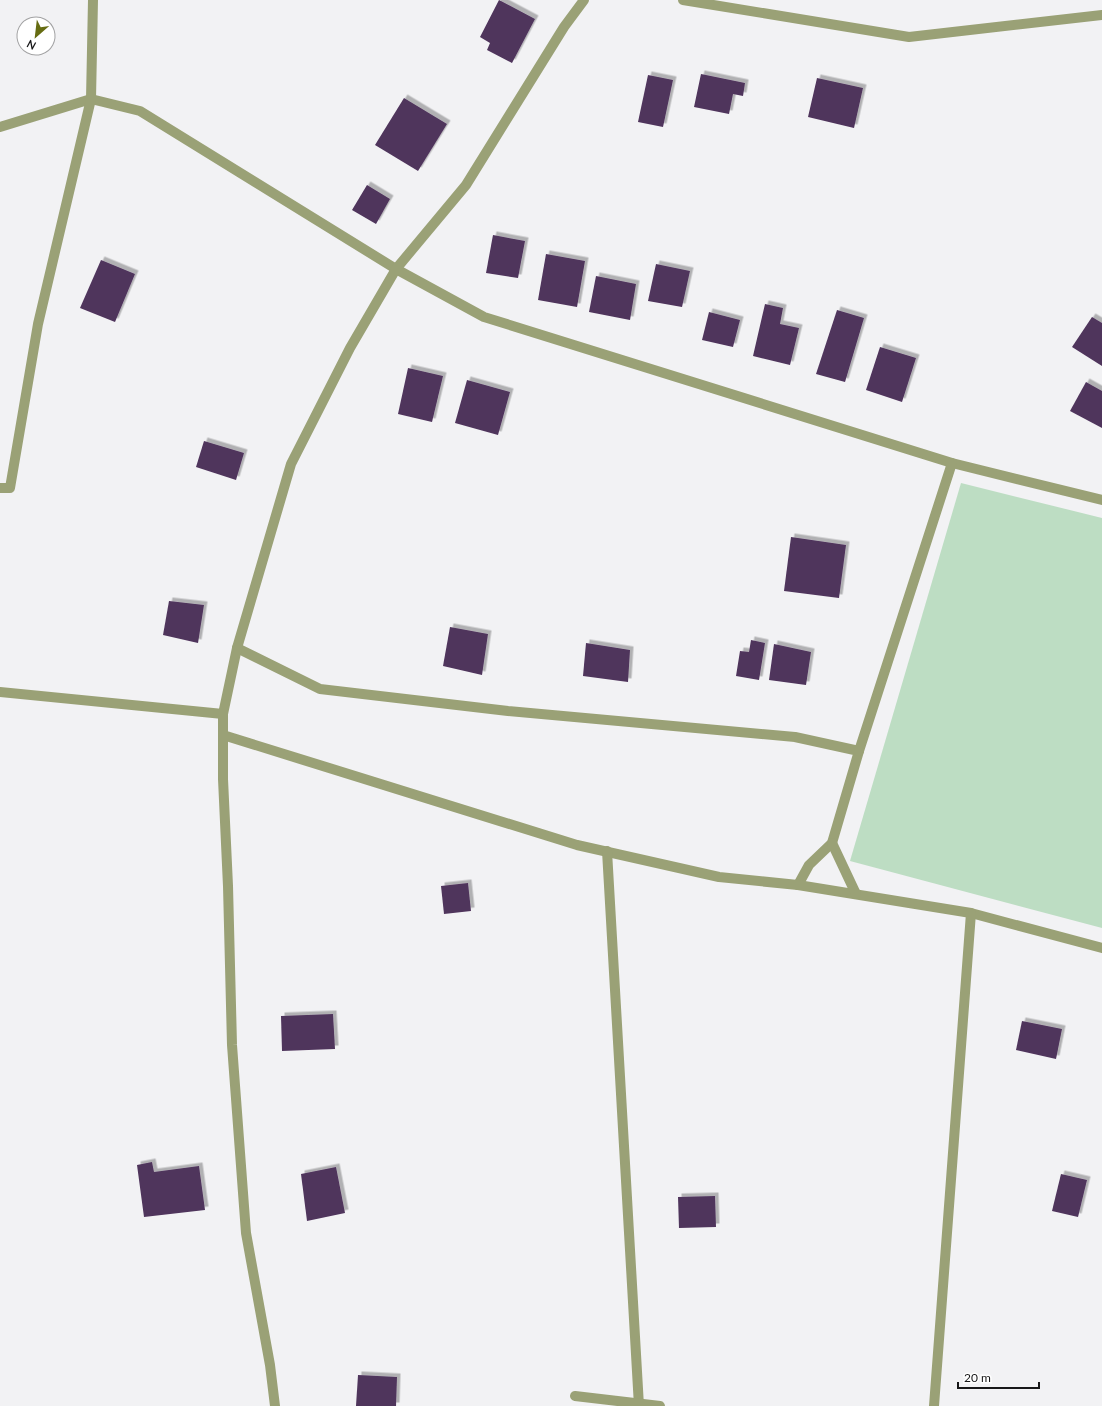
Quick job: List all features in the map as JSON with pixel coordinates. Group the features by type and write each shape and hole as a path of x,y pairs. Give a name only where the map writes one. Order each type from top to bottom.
{"street":[{"path":"0,488 10,488 38,324 91,99 93,0"},
{"path":"275,1406 270,1364 246,1233 232,1045 228,886 223,779 223,714 238,648 292,464 350,348 396,269 466,185 564,27 584,0"},
{"path":"683,0 908,37 1102,15"},
{"path":"0,127 91,99 140,111 396,269 484,317 952,462 1102,500"},
{"path":"798,885 809,865 832,843 859,751 952,462"},
{"path":"238,648 320,689 516,711 795,737 859,751"},
{"path":"0,692 223,714"},
{"path":"223,735 577,845 719,878 798,885 971,913 1102,948"},
{"path":"832,843 856,894"},
{"path":"607,851 639,1405"},
{"path":"934,1406 971,913"},
{"path":"575,1396 639,1405 660,1406"}],"green space":[{"path":"961,483 1102,518 1102,928 850,861"}],"building":[{"path":"499,0 535,19 512,63 487,50 490,43 480,37"},
{"path":"701,74 745,83 743,96 733,94 729,114 694,107"},
{"path":"648,75 673,80 663,127 638,122"},
{"path":"817,78 863,88 854,128 808,117"},
{"path":"404,98 447,124 418,171 375,145"},
{"path":"367,185 390,199 376,224 352,210"},
{"path":"493,235 525,241 518,278 486,273"},
{"path":"546,254 585,261 577,307 538,300"},
{"path":"101,260 135,274 115,322 80,308"},
{"path":"656,264 690,271 682,307 648,301"},
{"path":"596,276 636,284 630,320 589,312"},
{"path":"765,304 783,308 780,324 799,328 790,365 753,356"},
{"path":"837,310 864,318 845,382 816,374"},
{"path":"709,312 740,320 733,347 702,340"},
{"path":"1092,317 1102,323 1102,366 1072,347"},
{"path":"880,347 916,358 902,402 866,390"},
{"path":"408,368 443,376 432,422 398,414"},
{"path":"467,380 510,392 498,435 455,423"},
{"path":"1086,382 1102,391 1102,428 1070,411"},
{"path":"204,441 244,453 236,480 196,467"},
{"path":"791,537 846,545 839,598 784,591"},
{"path":"169,601 204,605 198,643 163,635"},
{"path":"450,627 488,634 482,675 443,666"},
{"path":"751,640 765,643 759,680 736,676 740,651 749,652"},
{"path":"586,643 630,650 628,682 583,676"},
{"path":"774,644 811,652 806,685 769,680"},
{"path":"468,883 471,911 444,914 441,886"},
{"path":"333,1014 335,1049 282,1051 281,1016"},
{"path":"1022,1021 1062,1029 1056,1059 1016,1050"},
{"path":"152,1162 154,1172 199,1166 205,1210 144,1217 137,1165"},
{"path":"336,1167 345,1213 307,1221 301,1174"},
{"path":"1061,1174 1087,1180 1078,1217 1052,1211"},
{"path":"715,1196 716,1227 679,1228 678,1197"},
{"path":"358,1375 397,1377 396,1406 356,1406"}]}
